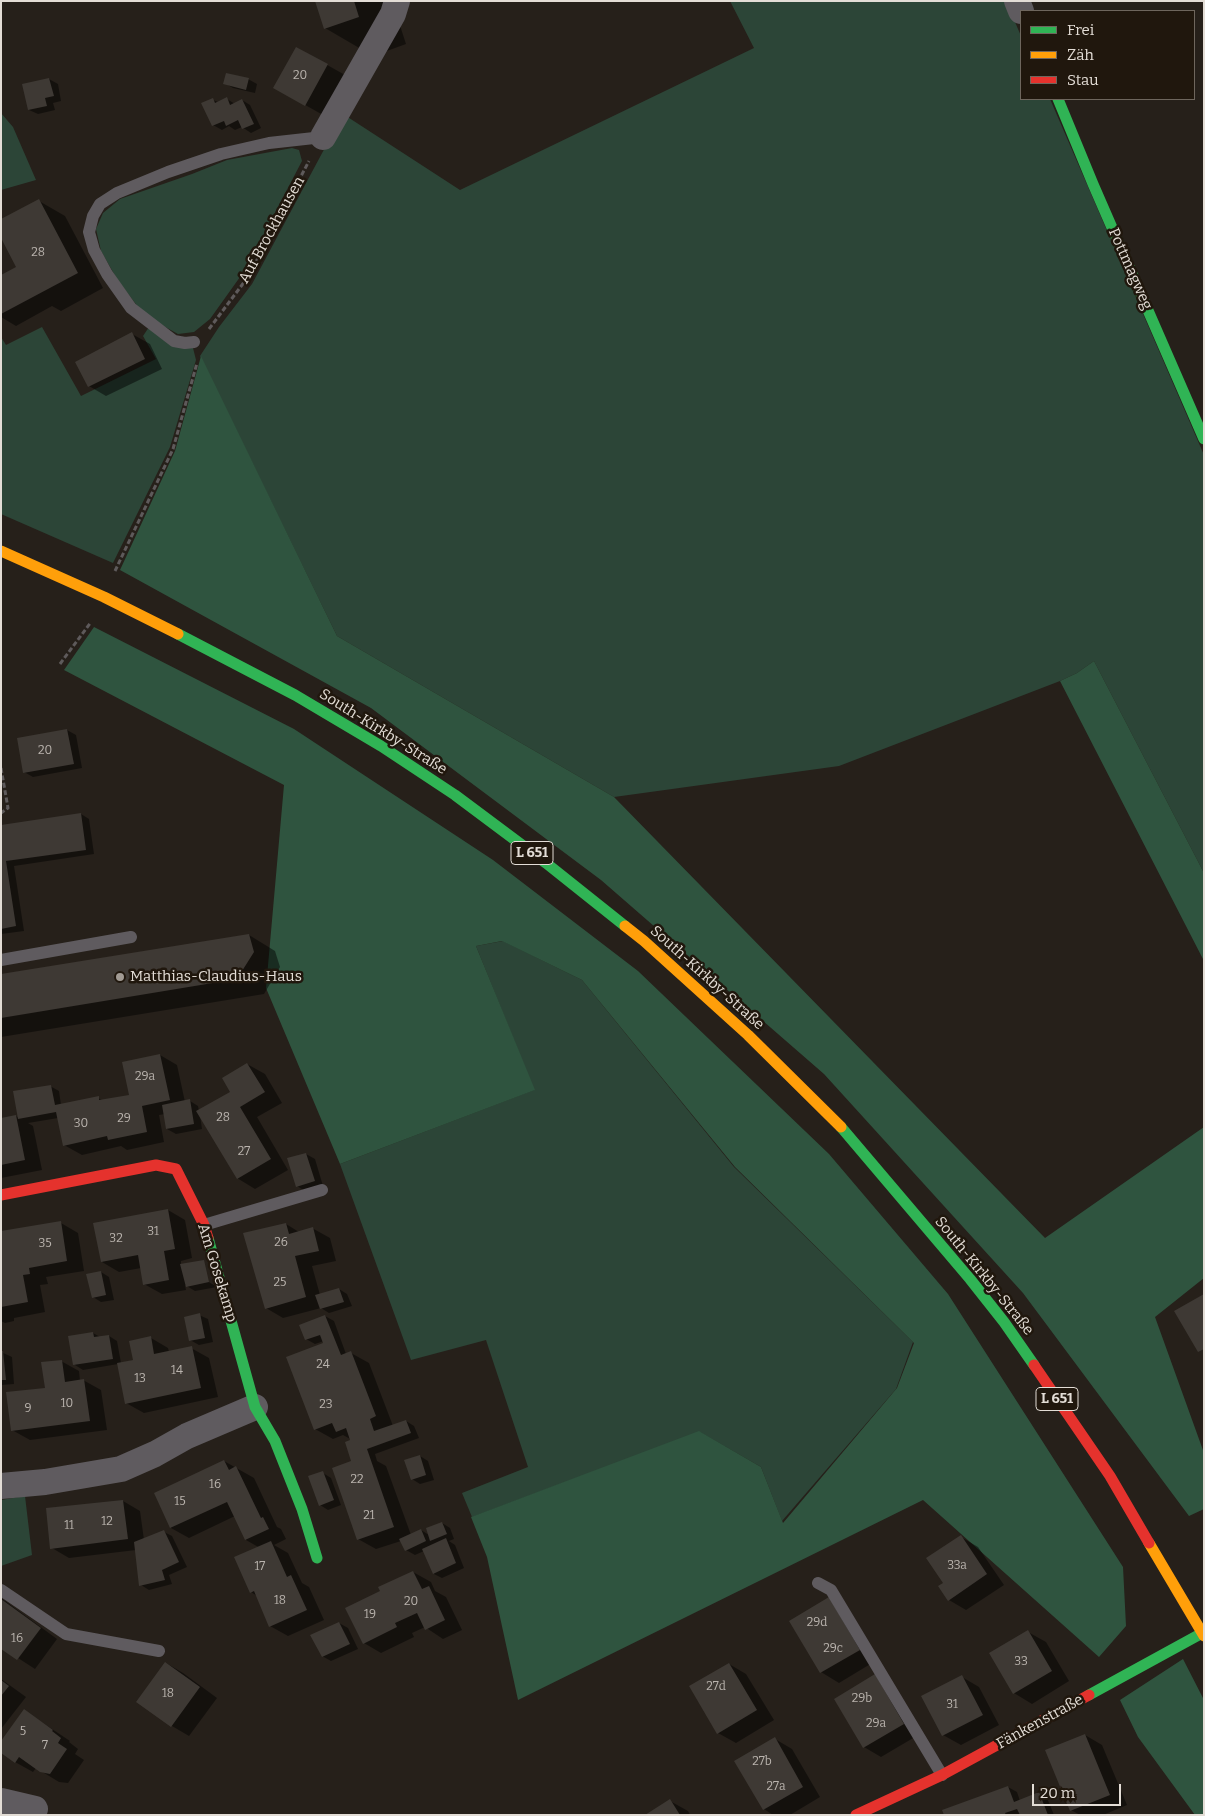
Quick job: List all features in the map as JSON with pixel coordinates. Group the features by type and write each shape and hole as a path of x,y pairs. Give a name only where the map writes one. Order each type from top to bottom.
{"main road":[{"name":"Pottmagweg","path":"1058,100 1204,439"},
{"name":"South-Kirkby-Straße","path":"1,551 104,597 200,644 295,696 380,746 454,795 546,863 644,941 748,1035 849,1135 1004,1322 1110,1476 1203,1634"},
{"name":"Am Gosekamp","path":"1,1196 156,1165 176,1169 204,1225 255,1407 275,1441 302,1509 317,1558"},
{"name":"Fänkenstraße","path":"868,1812 942,1775 1203,1634"}],"street":[{"path":"323,136 393,14 397,1"},
{"path":"1,1486 45,1482 120,1469 154,1454 187,1436 255,1407"},
{"path":"1,1801 35,1809"}],"lane":[{"path":"194,342 174,341 131,308 107,274 94,250 89,232 93,216 100,204 125,189 221,154 269,143 323,136"},
{"path":"1,960 130,937"},
{"path":"204,1225 322,1190"},
{"path":"818,1584 831,1590 942,1775"},
{"path":"1,1590 66,1634 159,1651"}],"path":[{"name":"Auf Brockhausen","path":"194,342 209,328 248,277 323,136"},
{"path":"60,664 89,627 173,449 198,359 194,342"},
{"path":"1,768 8,808 1,813"}],"green space":[{"path":"730,1 1006,1 1020,34 1020,100 1050,100 1204,455 1204,873 1094,661 1077,673 1060,681 839,766 614,797 337,636 200,356 219,327 252,284 343,114 460,190 754,48"},
{"path":"1,113 13,127 36,180 1,190"},
{"path":"292,148 299,150 302,161 245,270 210,319 194,332 178,334 158,323 138,307 117,279 101,251 96,229 103,213 120,199 227,160"},
{"path":"42,327 81,396 156,359 143,336 149,327 192,344 196,360 170,447 113,563 1,514 1,337 6,345"},
{"path":"201,356 337,636 614,797 1045,1238 1204,1127 1204,1278 1155,1317 1204,1453 1204,1509 1189,1516 1023,1293 824,1074 601,880 371,708 120,570 175,451"},
{"path":"94,627 294,729 493,860 638,971 829,1154 948,1294 1123,1567 1126,1626 1099,1657 923,1500 518,1700 487,1557 471,1517 699,1431 761,1467 783,1523 897,1388 914,1343 735,1167 582,980 502,941 476,946 535,1090 340,1164 266,988 284,785 64,670"},
{"path":"1094,661 1204,873 1204,961 1060,681 1077,673"},
{"path":"503,941 582,980 734,1167 913,1342 896,1389 782,1521 761,1467 700,1432 472,1517 462,1493 528,1467 486,1340 411,1360 340,1164 534,1090 476,946"},
{"path":"25,1496 32,1555 1,1566 1,1500"},
{"path":"1183,1659 1204,1700 1204,1815 1195,1815 1138,1737 1120,1700"}],"building":[{"path":"315,1 354,1 359,17 324,29"},
{"path":"296,47 328,64 305,106 273,88"},
{"path":"226,73 249,78 246,90 223,84"},
{"path":"49,78 54,96 45,98 47,106 28,110 22,84"},
{"path":"227,97 230,105 242,99 254,124 242,129 238,120 226,126 224,121 212,126 201,103 213,98 215,103"},
{"path":"39,199 78,273 1,314 1,275 16,267 1,238 1,219"},
{"path":"132,332 145,359 88,387 75,362"},
{"path":"67,729 74,764 23,773 17,738"},
{"path":"81,813 86,850 6,861 16,926 1,929 1,825"},
{"name":"Matthias-Claudius-Haus","path":"249,934 254,952 237,979 1,1018 1,974"},
{"path":"160,1054 170,1100 142,1106 147,1132 108,1140 107,1136 63,1146 56,1112 18,1119 13,1091 51,1085 55,1105 99,1096 99,1100 129,1095 122,1062"},
{"path":"247,1063 265,1092 240,1107 271,1159 237,1179 196,1111 230,1092 222,1078"},
{"path":"190,1099 194,1124 166,1129 162,1105"},
{"path":"16,1115 25,1160 1,1165 1,1118"},
{"path":"306,1153 315,1181 296,1187 287,1158"},
{"path":"168,1209 175,1249 164,1251 169,1280 143,1285 138,1255 101,1262 93,1223"},
{"path":"61,1221 67,1261 29,1268 30,1274 23,1275 28,1302 1,1307 1,1231"},
{"path":"286,1223 289,1234 313,1227 319,1251 295,1256 306,1297 265,1309 243,1233"},
{"path":"204,1260 209,1282 186,1287 180,1264"},
{"path":"101,1271 106,1295 92,1298 86,1274"},
{"path":"339,1288 344,1302 320,1309 315,1295"},
{"path":"1204,1294 1204,1349 1198,1352 1174,1311"},
{"path":"200,1313 205,1338 189,1341 184,1317"},
{"path":"325,1315 341,1355 351,1351 376,1416 370,1419 374,1431 406,1420 411,1433 367,1449 394,1527 357,1540 332,1468 351,1461 345,1442 350,1440 346,1428 336,1432 332,1423 314,1430 286,1357 323,1343 320,1335 305,1340 299,1325"},
{"path":"93,1332 94,1337 109,1335 113,1359 73,1365 68,1336"},
{"path":"151,1336 154,1354 192,1346 201,1388 125,1404 117,1363 133,1360 129,1341"},
{"path":"1,1351 3,1351 6,1380 1,1380"},
{"path":"62,1360 65,1382 84,1379 90,1421 11,1431 6,1392 45,1388 41,1362"},
{"path":"420,1455 426,1475 411,1480 404,1460"},
{"path":"224,1460 229,1470 236,1466 261,1518 263,1517 269,1529 245,1540 227,1502 170,1528 154,1493"},
{"path":"323,1471 334,1500 319,1506 308,1476"},
{"path":"123,1500 128,1539 50,1549 46,1508"},
{"path":"442,1522 447,1534 430,1541 426,1528"},
{"path":"421,1529 426,1541 405,1551 399,1539"},
{"path":"164,1530 179,1562 162,1570 165,1580 139,1586 134,1542"},
{"path":"961,1535 987,1574 948,1601 938,1586 943,1583 926,1558"},
{"path":"446,1538 456,1563 433,1574 422,1549"},
{"path":"271,1541 287,1577 291,1575 307,1610 269,1627 254,1591 250,1593 234,1557"},
{"path":"413,1571 422,1589 429,1586 445,1620 425,1630 417,1613 395,1623 397,1627 363,1644 345,1608 380,1591 378,1587"},
{"path":"829,1597 860,1650 820,1673 789,1621"},
{"path":"1,1599 41,1628 17,1660 1,1649"},
{"path":"339,1622 350,1644 322,1657 310,1635"},
{"path":"1028,1630 1052,1671 1013,1694 989,1653"},
{"path":"165,1662 200,1687 171,1727 136,1702"},
{"path":"729,1663 757,1710 717,1734 689,1686"},
{"path":"875,1674 904,1724 863,1748 834,1699"},
{"path":"962,1675 983,1715 942,1736 921,1696"},
{"path":"1,1680 9,1686 1,1696"},
{"path":"24,1709 53,1730 61,1738 58,1743 67,1749 50,1774 40,1772 19,1757 15,1763 1,1753 1,1741"},
{"path":"1085,1734 1110,1795 1070,1811 1045,1750"},
{"path":"775,1737 803,1787 763,1810 734,1761"},
{"path":"1008,1786 1014,1802 1039,1792 1048,1815 1020,1815 1017,1809 1005,1813 1006,1815 944,1815 942,1810"},
{"path":"670,1799 680,1815 645,1815"}],"traffic: fast":[{"path":"1058,100 1204,439"},
{"path":"178,634 295,695 381,746 455,795 546,863 625,926"},
{"path":"841,1127 970,1279 1004,1322 1034,1365"},
{"path":"208,1238 255,1407 275,1441 302,1509 317,1558"},
{"path":"1089,1695 1204,1632"}],"traffic: slow":[{"path":"1,551 104,597 178,634"},
{"path":"625,926 748,1035 841,1127"},
{"path":"1149,1543 1204,1636"}],"traffic: jam":[{"path":"1,1195 156,1165 176,1169 204,1225 208,1238"},
{"path":"1034,1365 1110,1476 1149,1543"},
{"path":"856,1815 942,1775 1089,1695"}],"place":[{"name":"Matthias-Claudius-Haus","path":"120,977"}]}
